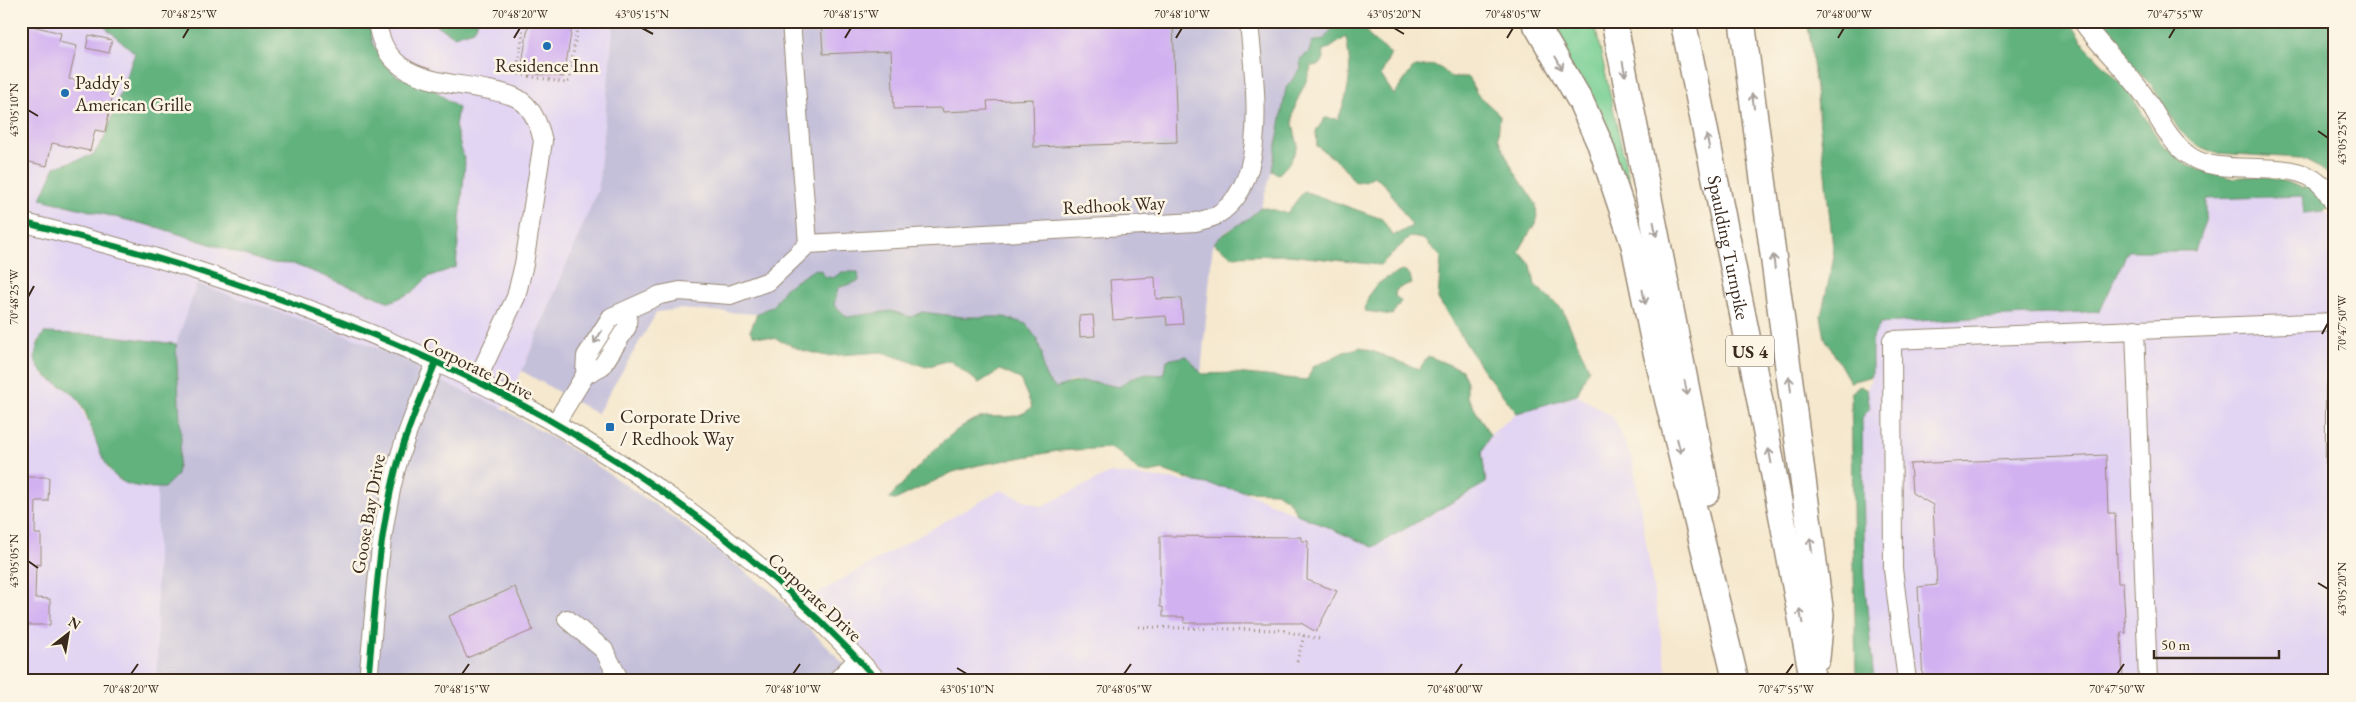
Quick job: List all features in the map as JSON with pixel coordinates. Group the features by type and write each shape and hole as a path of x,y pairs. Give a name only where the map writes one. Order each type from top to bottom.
{"highway":[{"path":"1534,21 1581,102 1600,144 1631,236 1655,348 1736,681"},
{"path":"1614,21 1742,681"},
{"name":"Spaulding Turnpike","path":"1684,21 1814,681"},
{"path":"1742,21 1821,615 1814,681"}],"street":[{"path":"377,21 383,43 397,65 413,75 511,94 527,106 538,122 544,141 524,264 516,297 476,382"},
{"path":"554,424 586,375 602,366 627,327 628,310 660,295 680,291 730,295 769,281 808,244 791,21"},
{"name":"Redhook Way","path":"808,244 1196,222 1215,216 1228,206 1244,183 1252,163 1256,131 1250,21"},
{"path":"2082,21 2143,94 2169,138 2180,149 2193,158 2209,164 2276,169 2309,177 2320,183 2335,206"},
{"name":"Corporate Drive","path":"21,222 187,267 323,315 436,362 476,382 554,424 630,471 708,525 769,574 826,626 878,681"},
{"path":"1907,681 1893,569 1892,340 2335,322"},
{"path":"2134,329 2148,681"},
{"name":"Goose Bay Drive","path":"368,681 381,550 394,480 405,438 436,362"},
{"path":"2335,387 2335,462"},
{"path":"567,619 604,650 620,681"},
{"path":"836,681 858,659"}],"path":[{"path":"525,21 517,69 518,74 564,83 569,81 578,21"},
{"path":"1140,627 1279,630 1320,639"},
{"path":"1297,661 1304,636"}],"shaded area":[{"path":"21,21 614,21 598,189 522,371 502,408 449,385 413,364 197,285 176,344 105,335 44,334 38,341 35,361 43,375 56,381 77,398 108,469 120,481 157,488 157,681 21,681"},
{"path":"614,21 1339,21 1340,23 1324,39 1318,39 1309,52 1300,59 1301,68 1286,88 1272,171 1261,207 1250,220 1228,230 1213,243 1201,374 1129,379 1119,387 1092,382 1072,381 1056,389 1048,382 1043,370 1042,354 962,317 922,312 911,317 891,311 847,317 834,305 838,288 845,287 834,278 824,276 785,288 773,306 757,314 680,309 657,312 597,414 522,371 598,189"},
{"path":"2303,196 2304,214 2323,212 2335,217 2335,681 1874,681 1865,586 1862,418 1870,408 1867,390 1872,376 1872,338 1881,323 2100,311 2128,251 2195,251 2206,218 2205,199"},
{"path":"197,284 359,340 413,364 449,385 502,408 581,455 673,517 776,595 861,681 157,681 157,488 164,488 177,390 176,344"},
{"path":"1577,395 1614,418 1633,461 1668,681 892,681 814,595 1001,490 1041,507 1110,473 1196,482 1242,491 1373,547 1486,483 1482,451 1490,435 1517,413"}],"green space":[{"path":"98,21 369,21 373,44 384,63 397,76 433,89 458,108 455,126 465,163 456,267 428,277 413,292 390,302 293,264 269,263 160,228 41,199 55,167 93,155 104,139 135,53"},
{"path":"430,21 478,21 474,30 454,36"},
{"path":"1339,21 1364,21 1362,25 1371,38 1391,54 1381,75 1394,95 1413,68 1433,66 1442,69 1450,77 1468,77 1477,94 1500,115 1498,138 1512,168 1536,204 1537,220 1519,251 1531,265 1535,285 1562,309 1589,368 1577,395 1517,413 1482,369 1438,299 1441,257 1423,239 1410,237 1380,265 1288,255 1232,256 1213,243 1261,207 1287,213 1304,191 1382,219 1393,236 1412,226 1386,186 1374,176 1365,181 1355,182 1341,164 1317,146 1316,131 1325,118 1338,119 1346,97 1350,69 1346,37 1330,48 1323,50 1324,59 1320,65 1311,66 1293,115 1298,146 1290,162 1279,174 1272,171 1286,88 1301,68 1300,59 1309,52 1312,42 1324,39"},
{"path":"1541,21 1594,21 1633,199 1627,202"},
{"path":"1807,21 2070,21 2086,47 2127,89 2161,143 2182,161 2200,170 2221,174 2230,178 2259,176 2287,182 2303,188 2309,186 2319,194 2328,207 2323,212 2304,214 2302,196 2206,199 2206,218 2195,251 2128,251 2100,311 1881,323 1872,338 1872,376 1850,382 1825,338 1821,316 1834,257"},
{"path":"2094,21 2335,21 2335,180 2320,168 2300,158 2215,153 2196,145 2179,130 2152,86 2129,63"},
{"path":"815,269 822,271 824,276 833,278 842,272 858,272 859,281 838,288 834,305 847,317 891,311 911,317 922,312 962,317 1004,317 1026,324 1037,339 1042,354 1043,370 1048,381 1056,388 1080,382 1095,382 1119,387 1139,375 1163,375 1167,360 1187,356 1202,374 1235,373 1307,380 1313,367 1344,352 1361,347 1419,369 1428,356 1462,370 1467,382 1467,396 1490,435 1482,452 1486,483 1373,547 1297,514 1289,501 1276,492 1242,491 1196,482 1163,470 1149,473 1138,471 1121,454 1109,448 1058,451 979,465 953,472 895,500 889,498 941,443 964,425 981,418 1010,417 1025,412 1032,407 1020,379 1000,370 979,383 949,360 926,367 882,352 826,356 801,350 777,339 753,335 750,331 757,314 773,306 785,288"},
{"path":"1404,270 1410,275 1412,284 1396,290 1395,296 1401,301 1392,315 1365,311 1366,302 1373,289 1383,280"},
{"path":"44,333 105,335 176,344 181,440 177,475 164,488 130,485 112,473 106,464 78,399 43,374 36,362 35,355 38,343"},
{"path":"1860,386 1867,390 1870,408 1862,418 1865,586 1874,681 1856,681 1851,393"}],"building":[{"name":"Residence Inn","path":"529,21 573,21 564,77 527,73 527,71 521,70"},
{"path":"821,21 1173,21 1177,142 1034,147 1033,99 987,101 988,110 943,112 942,108 894,109 891,51 823,54"},
{"name":"Paddy's American Grille","path":"24,24 61,33 59,42 77,46 69,79 105,87 104,92 113,94 105,132 95,130 90,151 52,143 47,166 21,160 21,35"},
{"path":"89,35 112,40 109,53 86,48"},
{"path":"1155,277 1156,299 1181,298 1183,324 1167,325 1166,316 1113,320 1110,280"},
{"path":"1093,315 1095,336 1080,337 1079,316"},
{"path":"2106,455 2108,513 2115,513 2118,583 2123,583 2126,633 2121,632 2123,681 1923,681 1918,587 1937,585 1933,505 1912,493 1910,464"},
{"path":"21,477 49,477 48,501 36,501 35,534 41,534 41,565 36,564 35,598 50,599 50,625 21,625"},
{"path":"1160,536 1301,537 1301,541 1308,541 1307,580 1337,591 1316,632 1301,623 1184,623 1184,617 1163,617 1163,607 1160,607"},
{"path":"515,587 533,630 467,658 449,616"}],"cycle path":[{"path":"21,222 147,255 282,300 404,348 495,391 615,460 672,499 728,541 781,585 831,632 878,681"},
{"path":"368,681 381,548 390,495 404,442 436,362"}],"place":[{"name":"Residence Inn","path":"547,46"},
{"name":"Paddy's American Grille","path":"65,93"},
{"name":"Corporate Drive / Redhook Way","path":"610,427"}]}
